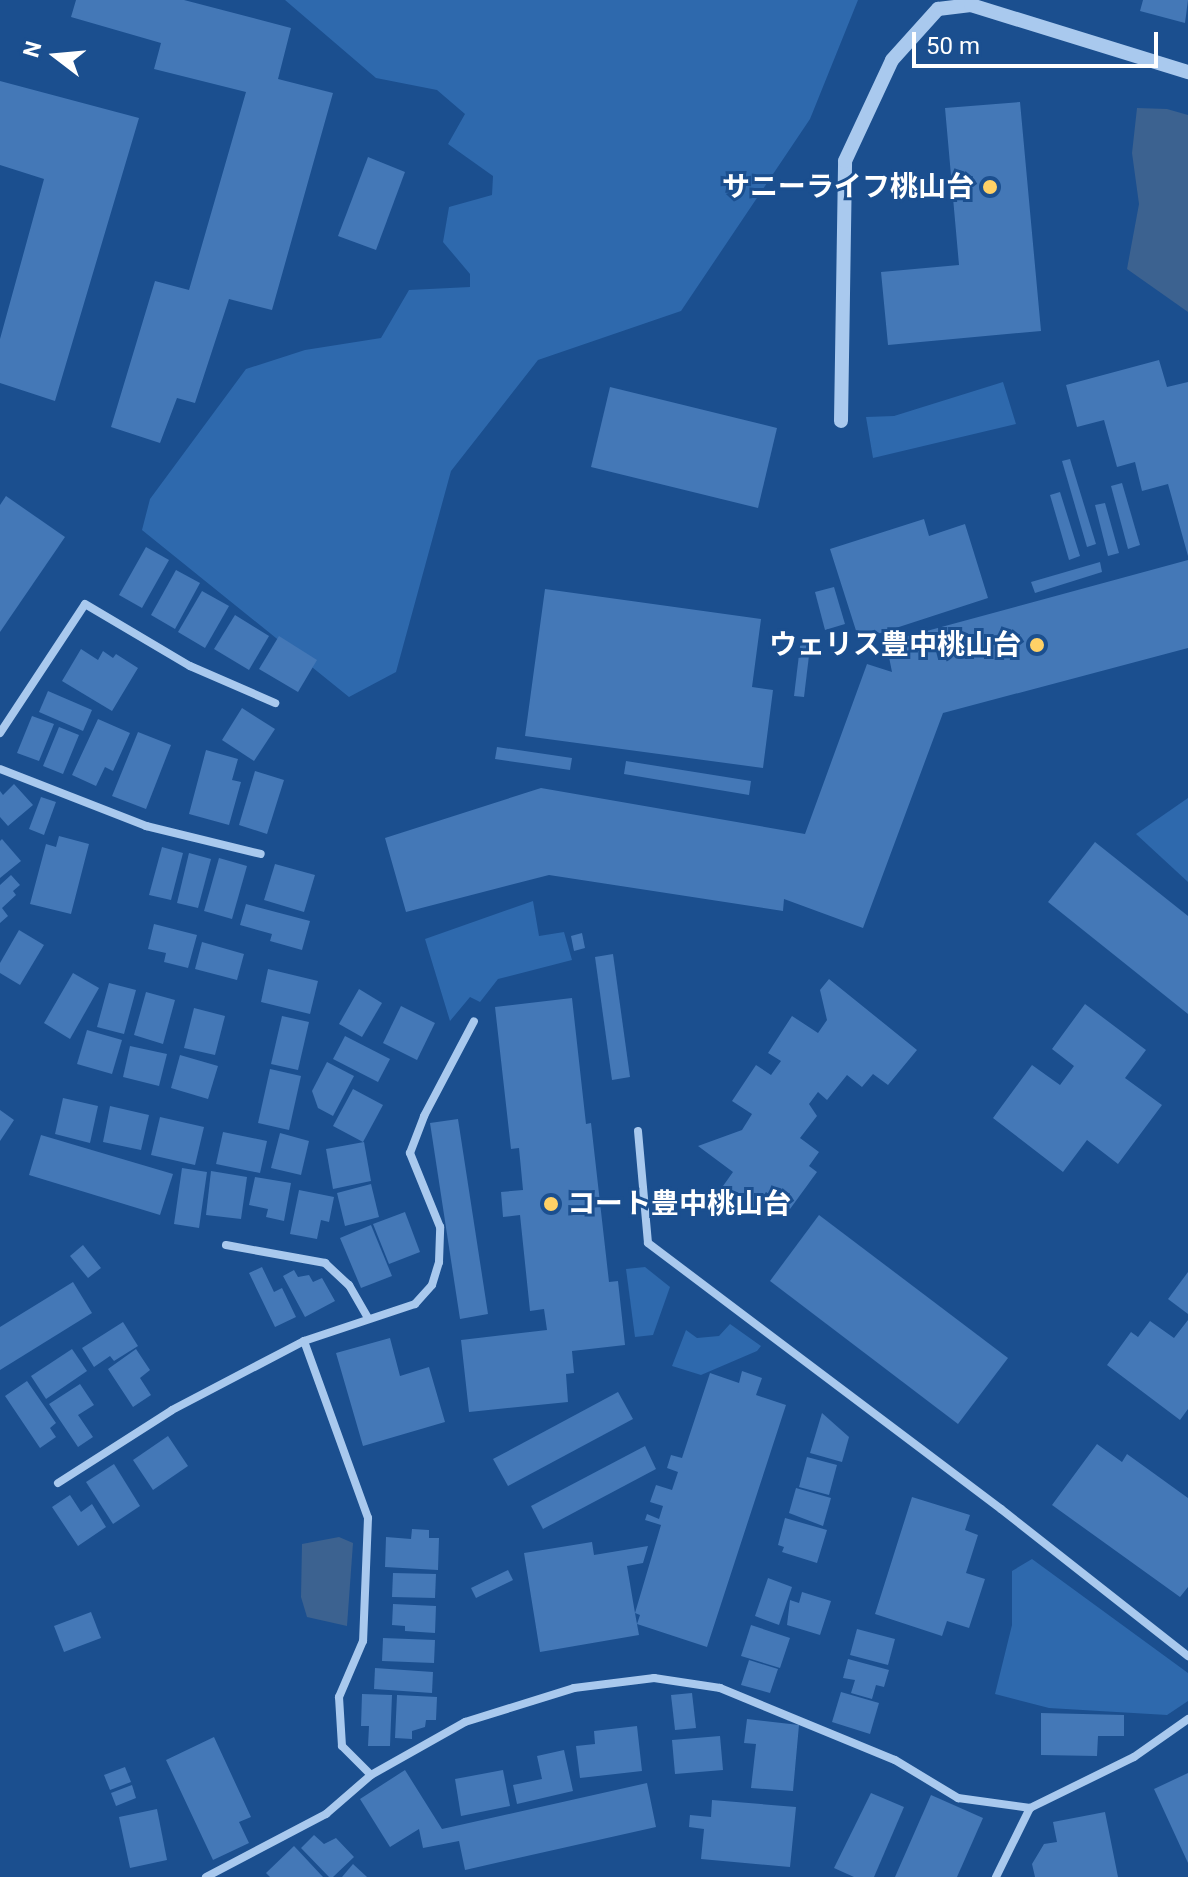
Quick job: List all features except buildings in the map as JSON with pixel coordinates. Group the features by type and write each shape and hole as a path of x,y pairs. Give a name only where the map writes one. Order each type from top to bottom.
{"street":[{"path":"841,421 845,161 892,60 938,9 968,3 1188,72"},
{"path":"0,733 85,604 190,666 275,703"},
{"path":"0,769 146,826 261,854"},
{"path":"58,1483 172,1410 304,1341 415,1304 432,1285 439,1262 440,1227 410,1153 424,1116 474,1021"},
{"path":"638,1131 648,1243 1186,1651"},
{"path":"226,1245 325,1263 349,1285 368,1318"},
{"path":"304,1341 368,1518 363,1641 339,1697 342,1746 371,1775"},
{"path":"206,1877 326,1814 371,1775 465,1722 574,1688 654,1678 720,1688 895,1760 958,1798 1030,1808 1134,1757 1188,1719"},
{"path":"996,1877 1030,1808"}],"shaded area":[{"path":"285,0 858,0 810,119 681,311 538,360 451,471 396,672 349,697 142,530 150,499 246,369 305,350 381,338 409,290 470,287 470,274 443,242 449,207 492,195 493,176 448,144 465,114 437,90 376,78"},
{"path":"1137,108 1167,109 1188,115 1188,312 1127,269 1139,204 1132,153"},
{"path":"1003,382 1016,424 873,458 866,417 894,416"},
{"path":"1188,798 1188,882 1136,834"},
{"path":"533,901 539,936 564,932 572,960 498,979 480,1002 470,997 450,1021 425,939"},
{"path":"645,1267 670,1287 653,1335 635,1337 626,1269"},
{"path":"730,1324 761,1346 757,1351 701,1375 672,1366 686,1330 697,1338 719,1336"},
{"path":"339,1537 353,1543 347,1626 307,1617 301,1597 302,1544"},
{"path":"1032,1559 1188,1673 1188,1701 1167,1715 1049,1708 995,1694 1012,1625 1012,1571"}],"place":[{"name":"サニーライフ桃山台","path":"990,187"},
{"name":"ウェリス豊中桃山台","path":"1037,645"},
{"name":"コート豊中桃山台","path":"551,1204"}]}
